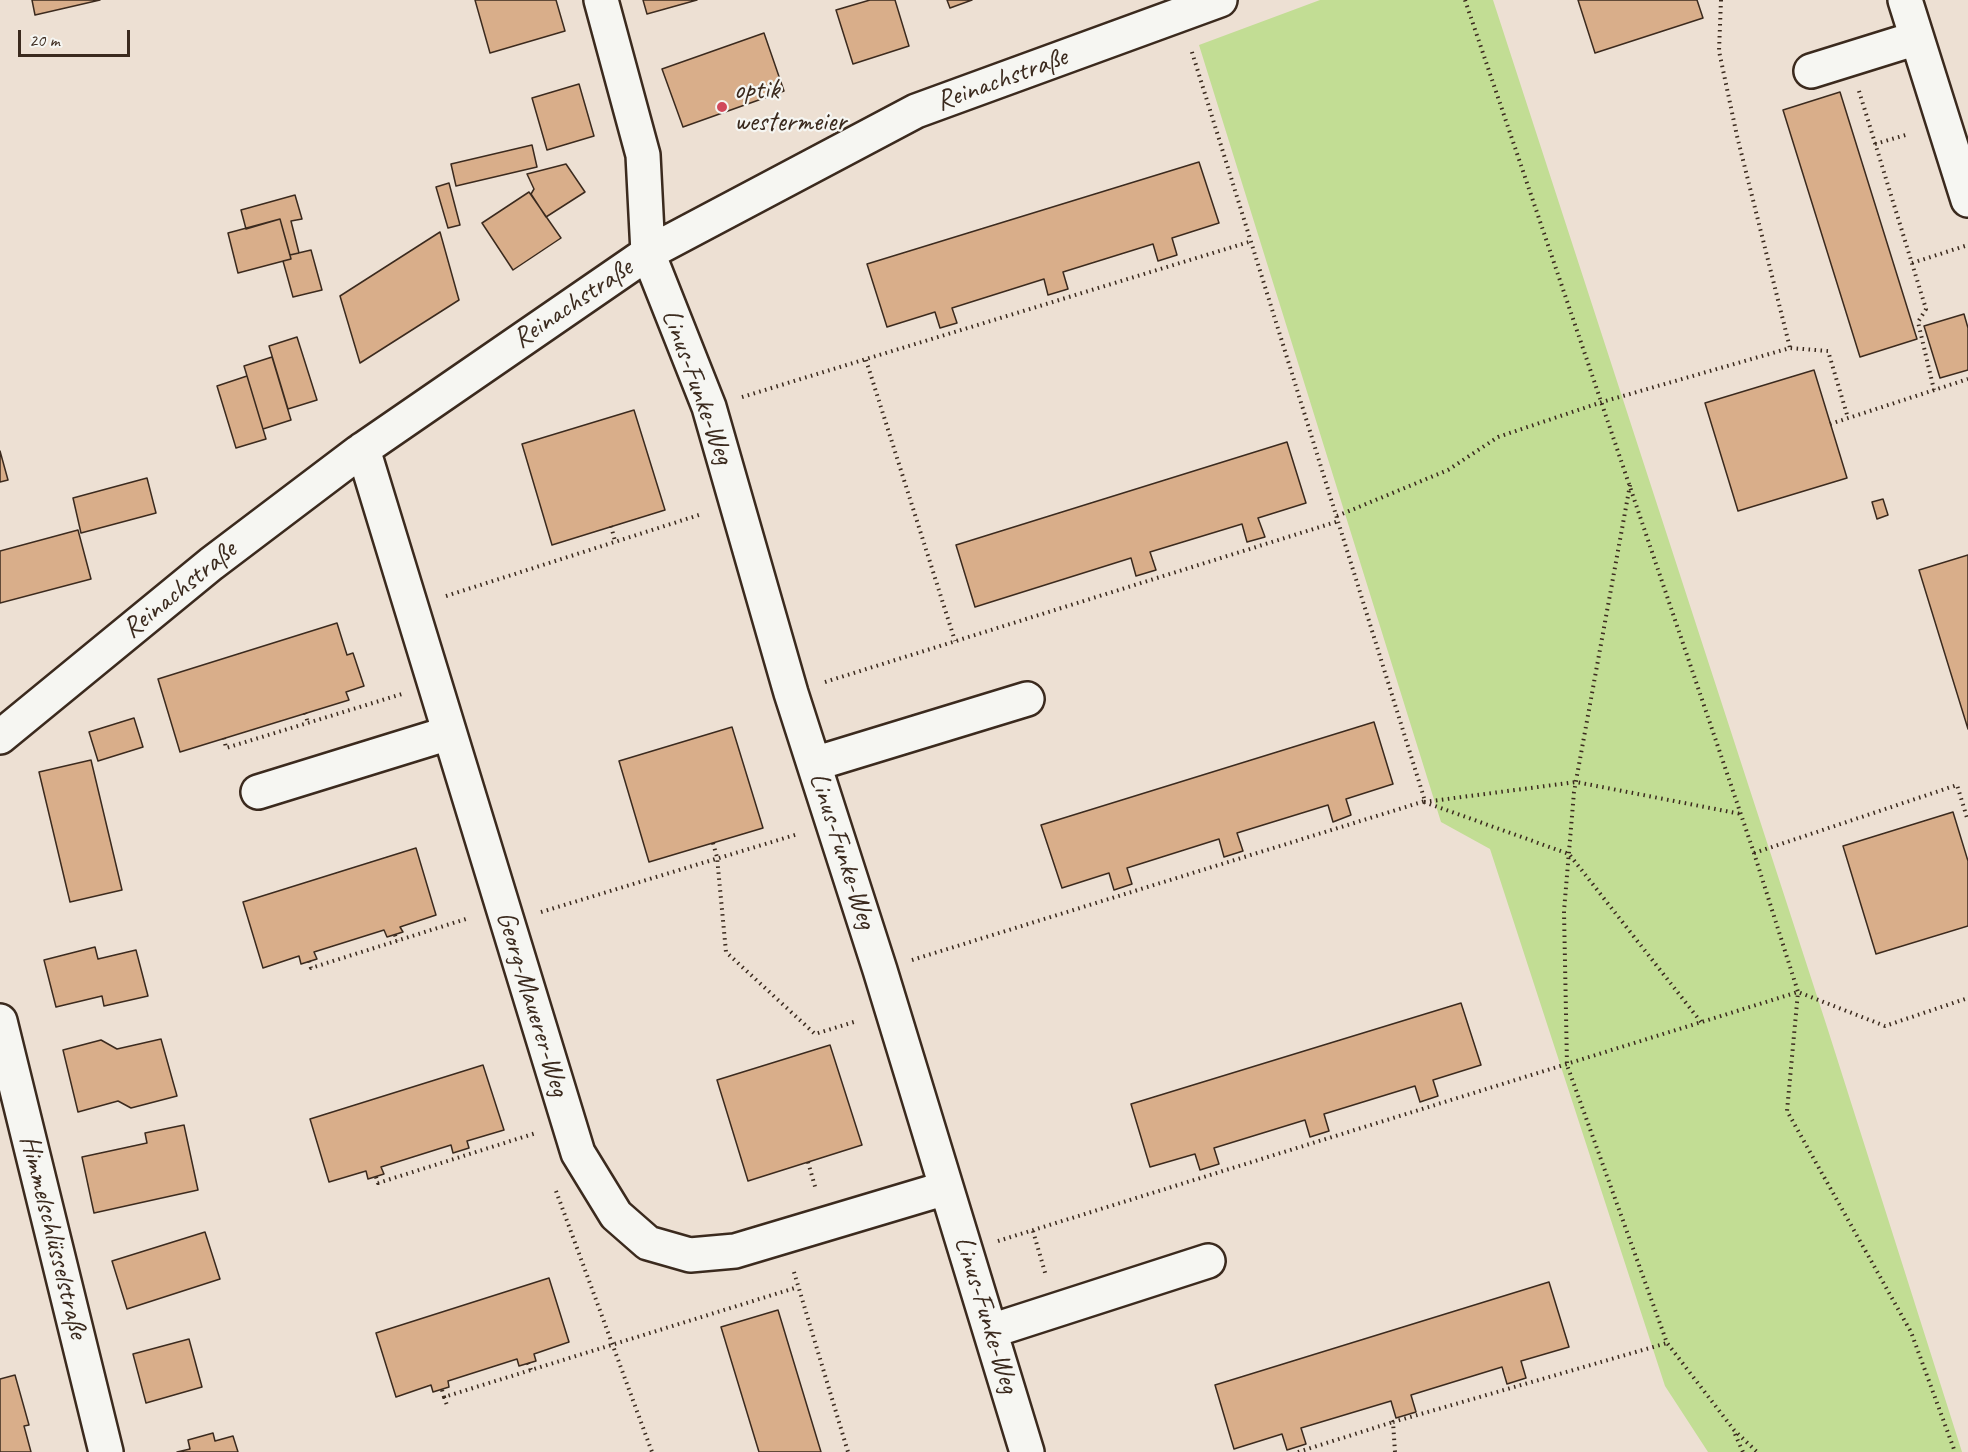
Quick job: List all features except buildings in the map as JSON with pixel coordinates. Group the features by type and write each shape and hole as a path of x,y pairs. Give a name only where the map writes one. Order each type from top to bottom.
{"street":[{"name":"Linus-Funke-Weg","path":"602,0 643,155 648,253 709,407 791,693 893,1011 1027,1452"},
{"name":"Reinachstraße","path":"0,737 212,564 363,449 648,253 916,111 1220,0"},
{"path":"1905,0 1968,200"},
{"path":"1811,71 1917,38"},
{"name":"Georg-Mauerer-Weg","path":"363,449 578,1153 616,1215 648,1243 690,1255 735,1251 946,1188"},
{"path":"814,764 1027,699"},
{"path":"258,792 449,732"},
{"name":"Himmelschlüsselstraße","path":"0,1021 106,1452"},
{"path":"991,1331 1208,1261"}],"path":[{"path":"1465,0 1741,814 1798,992 1787,1111 1911,1332 1954,1452"},
{"path":"1721,0 1719,51 1737,136 1790,348"},
{"path":"1181,16 1424,802"},
{"path":"1849,59 1926,309 1918,322 1935,390"},
{"path":"709,407 1252,241"},
{"path":"1912,264 1968,245"},
{"path":"791,693 1338,518 1448,470 1498,437 1602,402 1790,348 1828,351 1848,418"},
{"path":"867,360 955,642"},
{"path":"1830,424 1968,379"},
{"path":"1630,484 1576,782 1564,911 1567,1065 1667,1343 1734,1430 1756,1452"},
{"path":"411,608 737,503"},
{"path":"611,526 615,541"},
{"path":"224,738 226,748 404,693"},
{"path":"305,714 308,723"},
{"path":"880,970 1424,802 1576,782 1741,814"},
{"path":"1754,853 1957,785 1968,821"},
{"path":"1424,802 1569,854 1701,1023"},
{"path":"309,961 311,968 397,941 504,916 833,824"},
{"path":"713,843 717,857 726,951 815,1034 893,1011"},
{"path":"395,935 397,941"},
{"path":"966,1251 1798,992 1885,1026 1968,998"},
{"path":"376,1177 378,1183 569,1124"},
{"path":"462,1150 463,1156"},
{"path":"554,1184 611,1344 639,1411 652,1452"},
{"path":"1032,1230 1056,1310"},
{"path":"783,1237 848,1452"},
{"path":"444,1397 798,1287"},
{"path":"1298,1452 1393,1422 1667,1343"},
{"path":"528,1363 531,1370"},
{"path":"442,1390 448,1407"},
{"path":"1393,1422 1395,1452"},
{"path":"1734,1430 1743,1452"}],"green space":[{"path":"1320,0 1493,0 1828,1030 1962,1452 1708,1452 1665,1386 1490,849 1441,822 1199,45"}],"place":[{"name":"optik westermeier","path":"722,107"}]}
